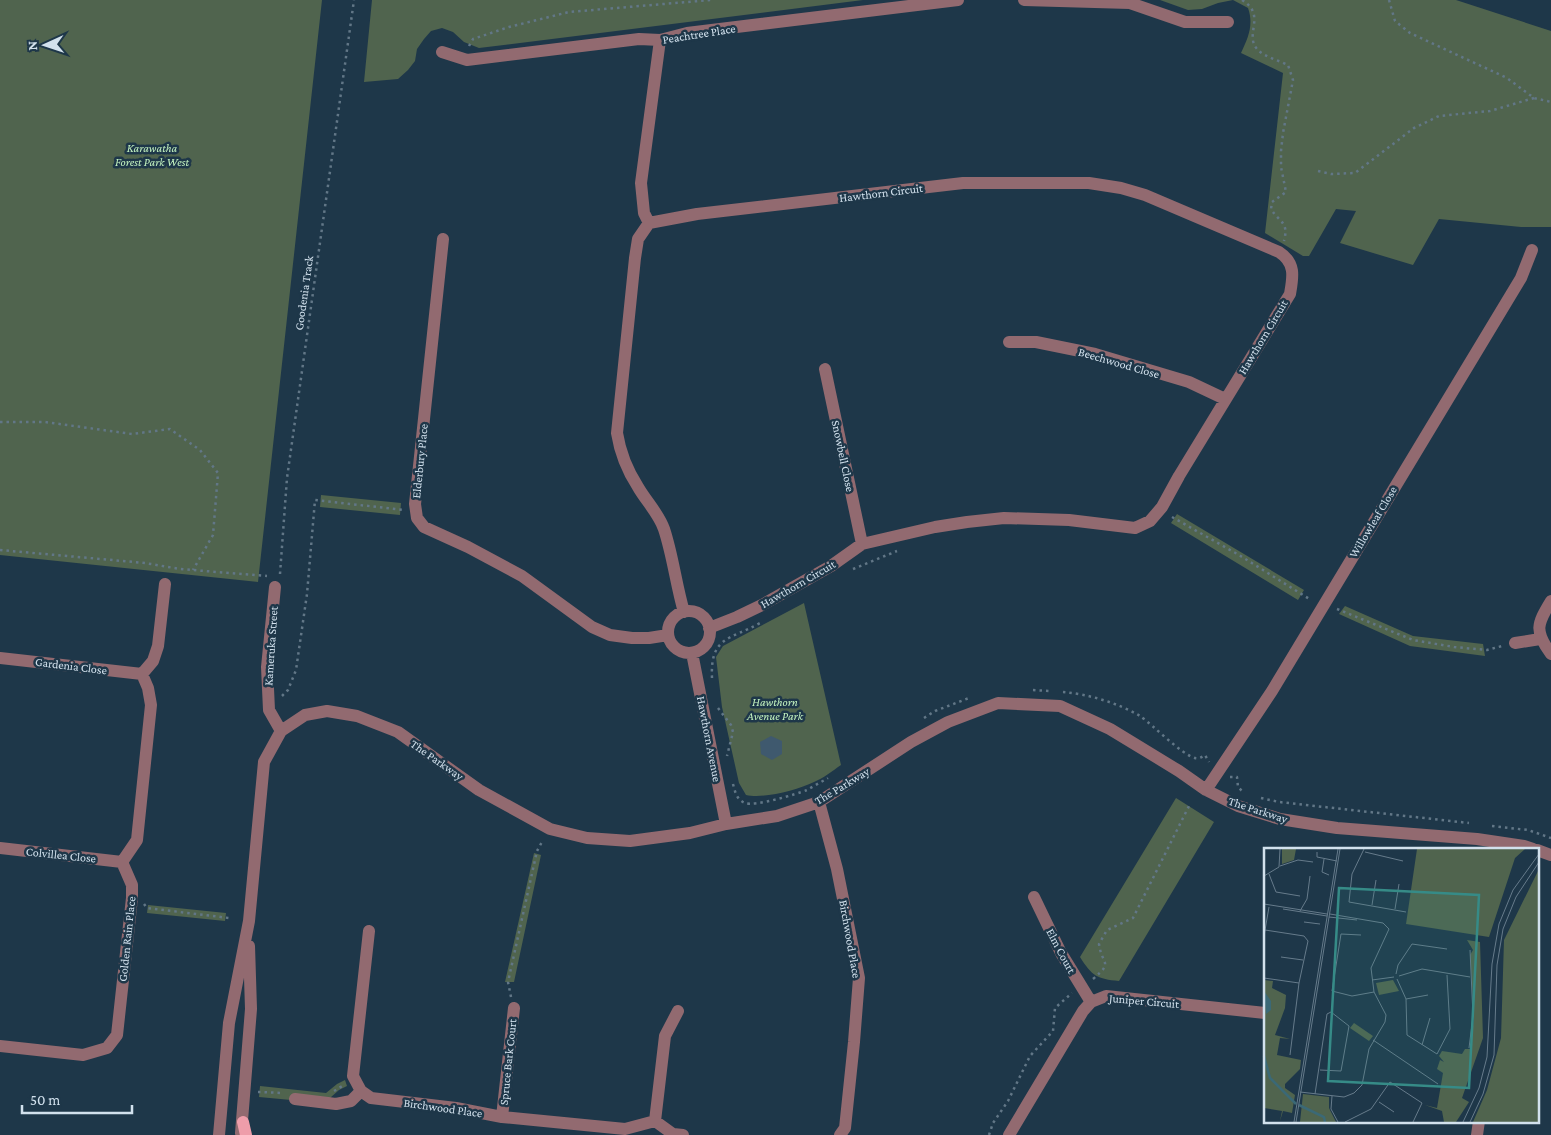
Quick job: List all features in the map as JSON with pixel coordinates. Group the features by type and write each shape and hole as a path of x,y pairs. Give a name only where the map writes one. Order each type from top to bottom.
{"main road":[{"path":"242,1128 246,1135"}],"street":[{"name":"Peachtree Place","path":"442,52 467,60 639,39 660,40 687,33 958,0"},
{"path":"1024,0 1130,3 1185,22 1228,22"},
{"path":"660,40 641,183 644,213 649,223 638,239 635,258 617,433 619,446 627,468 664,528 684,612"},
{"name":"Hawthorn Circuit","path":"649,223 697,214 963,183 1089,183 1121,188 1145,196 1279,252 1285,256 1291,266 1293,277 1290,294 1225,399 1162,507 1150,521 1135,528 1069,520 1004,518 935,527 862,544 831,566 762,605 710,628"},
{"name":"Elderbury Place","path":"443,239 415,511 417,518 424,527 468,547 522,576 592,627 610,635 632,638 668,635"},
{"name":"Willowleaf Close","path":"1206,790 1272,691 1521,278 1532,250"},
{"name":"Beechwood Close","path":"1009,342 1036,342 1095,354 1189,382 1225,399"},
{"name":"Snowbell Close","path":"825,369 862,544"},
{"name":"Kameruka Street","path":"277,582 267,666 269,710 281,730"},
{"path":"122,862 137,840 151,705 148,688 142,674 154,661 158,646 165,584"},
{"path":"1551,601 1540,620 1540,639 1551,654"},
{"path":"684,612 700,614 710,628 706,644 692,654 676,649 668,635 672,620 684,612"},
{"path":"1516,643 1540,639"},
{"name":"Hawthorn Avenue","path":"692,654 726,824"},
{"name":"Gardenia Close","path":"0,658 142,674"},
{"name":"The Parkway","path":"281,730 305,716 328,711 357,716 398,732 479,790 550,829 587,838 630,841 690,833 726,824 777,816 819,802 911,742 948,722 998,703 1060,706 1110,729 1179,771 1206,790 1238,806 1280,819 1337,828 1477,839 1530,848"},
{"path":"219,1135 229,1023 249,921 264,762 281,730"},
{"name":"Birchwood Place","path":"819,802 837,869 859,978 845,1128 840,1135"},
{"name":"Colvillea Close","path":"0,848 122,862"},
{"path":"1538,850 1551,855"},
{"name":"Golden Rain Place","path":"0,1046 83,1055 107,1048 117,1034 132,898 132,885 122,862"},
{"name":"Elm Court","path":"1034,897 1061,953 1091,1002"},
{"path":"242,1128 250,1009 249,921"},
{"path":"295,1099 336,1104 351,1100 361,1092 353,1076 369,931"},
{"name":"Juniper Circuit","path":"1009,1135 1083,1011 1091,1002 1106,996 1264,1013"},
{"name":"Spruce Bark Court","path":"502,1117 514,1008"},
{"path":"678,1011 665,1036 655,1121 673,1134 684,1135"},
{"name":"Birchwood Place","path":"361,1092 371,1098 456,1108 502,1117 624,1129 655,1121"},
{"path":"1477,1135 1479,1122"}],"path":[{"name":"Goodenia Track","path":"277,582 286,478 354,0"},
{"path":"467,60 473,38 543,18 569,12 711,0"},
{"path":"1242,0 1249,4 1253,13 1255,22 1253,43 1256,48 1262,53 1288,65 1293,80 1281,150 1281,167 1286,192 1272,202 1271,209 1285,225 1286,232 1279,252"},
{"path":"1389,0 1395,21 1410,33 1507,78 1534,98 1551,102"},
{"path":"1318,171 1331,174 1355,173 1414,128 1439,116 1490,110 1534,98"},
{"path":"0,422 46,422 132,434 170,429 200,450 218,473 213,535 193,570"},
{"path":"269,710 288,690 296,670 307,594 315,500 415,511"},
{"path":"1170,516 1316,603 1413,640 1487,650 1516,643"},
{"path":"0,550 145,563 277,582"},
{"path":"848,571 899,550"},
{"path":"714,686 711,660 715,649 724,640 768,618"},
{"path":"1027,690 1074,693 1112,703 1139,716 1189,756 1200,758 1205,755 1207,760 1230,777 1236,777 1238,787 1244,793 1279,802 1475,824"},
{"path":"918,722 935,711 973,697"},
{"path":"717,702 719,710 731,725 733,732 727,755 728,759"},
{"path":"732,776 736,794 744,803 749,804 756,804 805,790 828,778"},
{"path":"989,1135 993,1123 1008,1101 1030,1056 1053,1031 1055,1008 1070,994 1082,988 1105,969 1106,962 1100,950 1100,944 1107,930 1133,918 1190,804"},
{"path":"1484,825 1528,830 1551,838"},
{"path":"514,1008 508,982 537,851 550,829"},
{"path":"132,898 142,901 147,908 229,918"}],"green space":[{"name":"Karawatha Forest Park West","path":"0,0 322,0 258,582 0,555"},
{"path":"372,0 863,0 479,48 464,42 453,32 442,28 431,31 424,39 417,49 415,61 398,79 364,82"},
{"path":"1160,0 1233,0 1202,9 1188,10"},
{"path":"1233,0 1456,0 1551,31 1551,227 1521,227 1439,219 1413,265 1340,243 1356,211 1336,209 1309,256 1303,256 1265,233 1283,73 1241,53 1249,31 1250,14 1248,8"},
{"path":"321,495 401,503 400,515 320,507"},
{"path":"1177,514 1304,590 1298,600 1171,523"},
{"name":"Hawthorn Avenue Park","path":"804,603 841,765 821,778 799,788 771,795 746,795 739,783 722,707 716,657 723,646"},
{"path":"1345,606 1413,636 1483,644 1485,656 1410,646 1339,614"},
{"path":"1176,798 1214,822 1119,981 1100,978 1088,968 1080,957"},
{"path":"534,853 541,855 514,982 505,982"},
{"path":"148,905 226,913 225,921 147,913"},
{"path":"345,1080 347,1086 330,1098 291,1100 259,1097 260,1086 326,1093"}],"building":[{"path":"771,736 782,741 782,754 772,760 761,754 760,742"}]}
